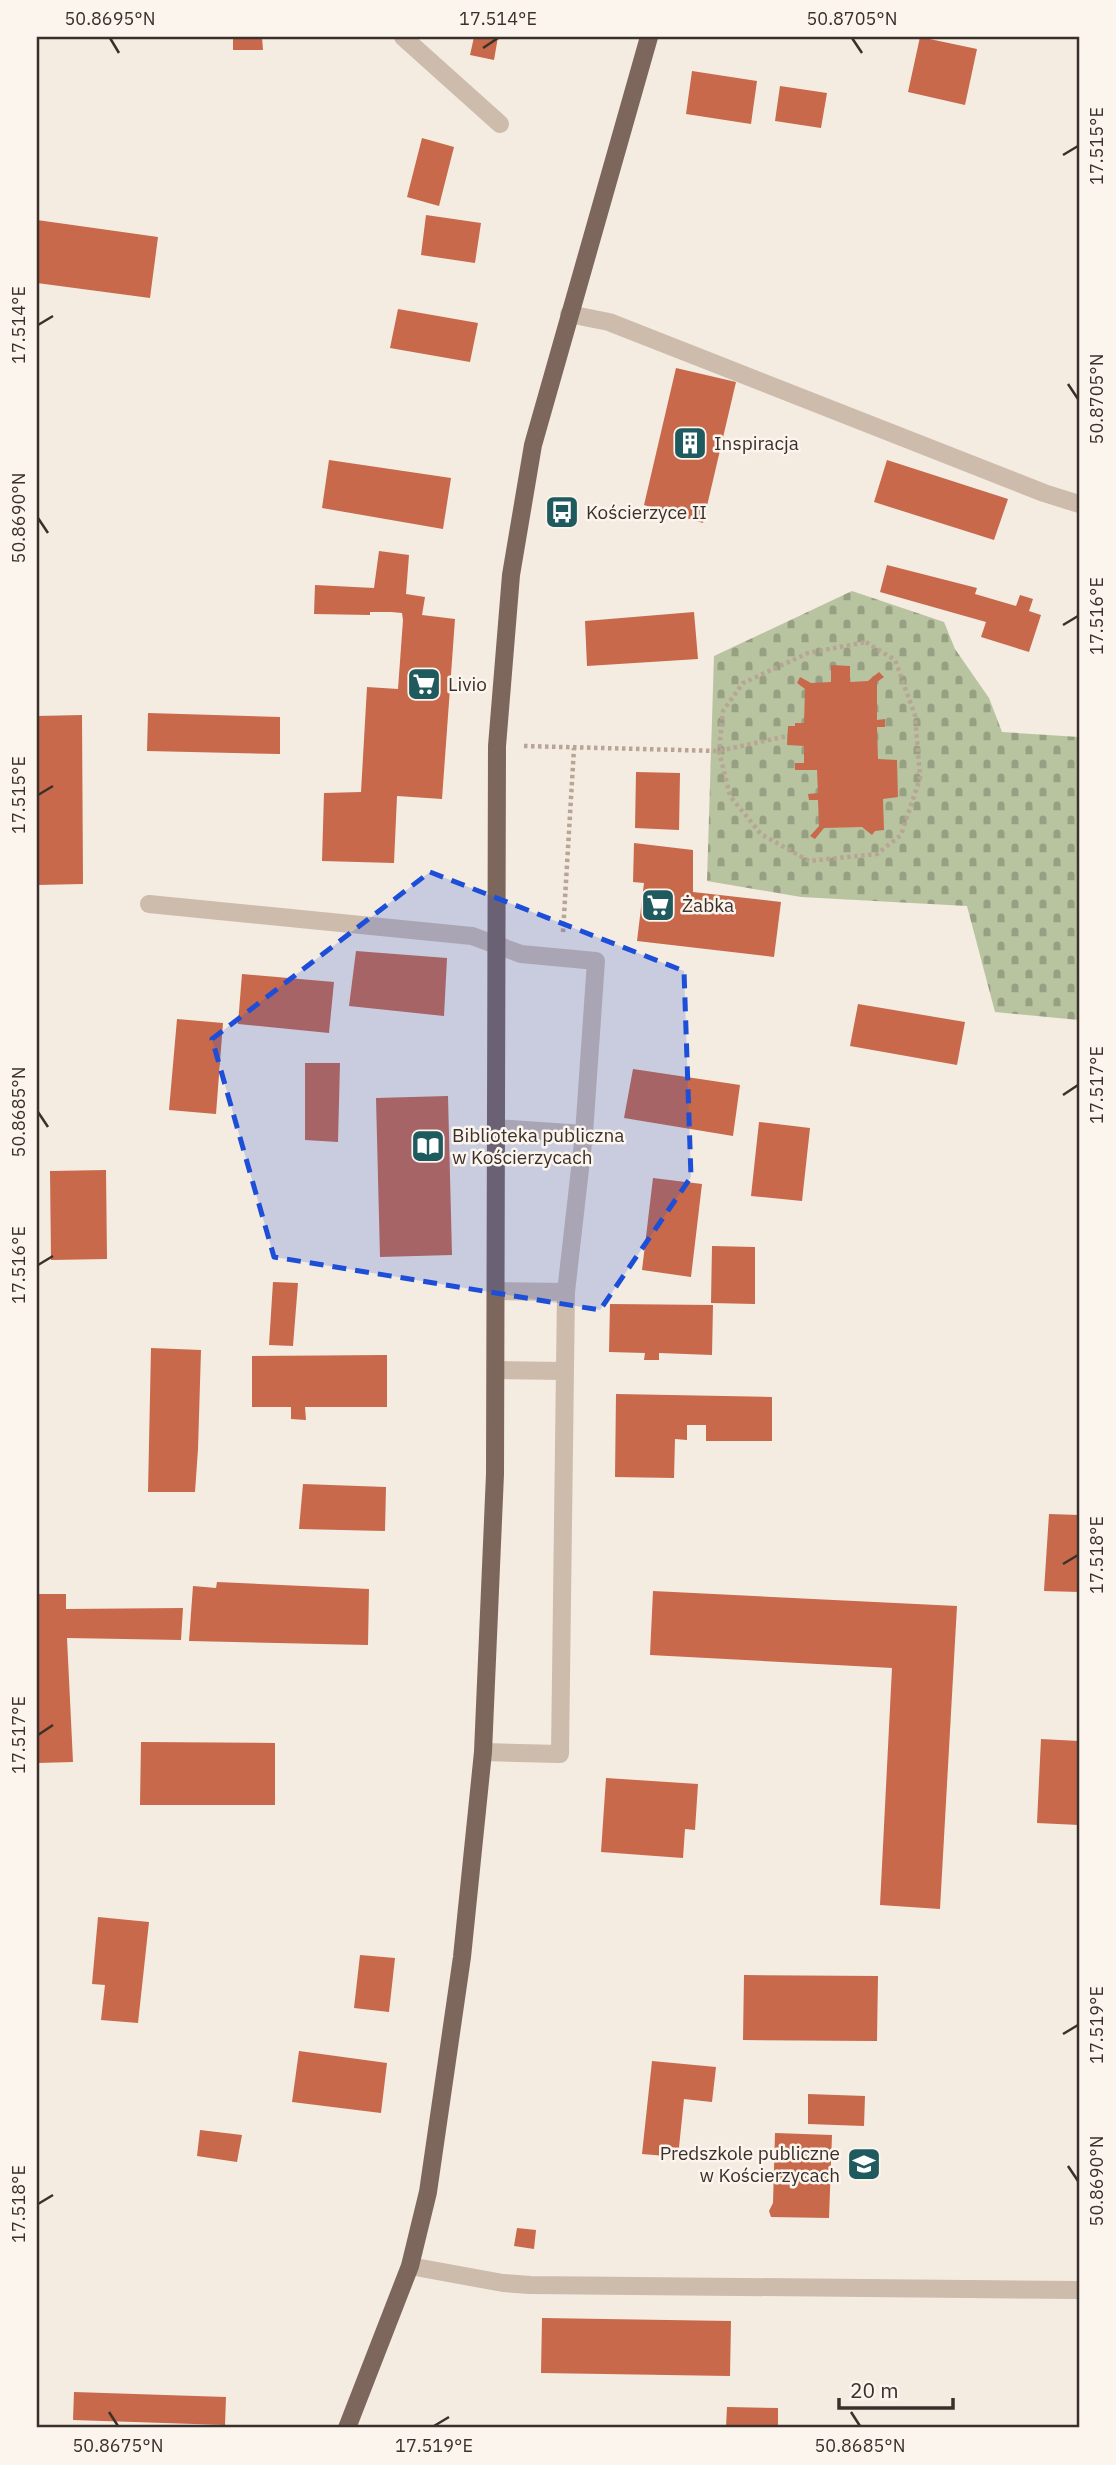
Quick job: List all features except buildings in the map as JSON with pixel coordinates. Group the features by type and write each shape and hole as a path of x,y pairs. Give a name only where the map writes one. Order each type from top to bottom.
{"main road":[{"path":"347,2428 410,2266 428,2192 462,1957 483,1752 495,1474 497,746 511,575 533,445 649,37"}],"street":[{"path":"403,37 500,124"},
{"path":"569,314 609,322 1031,488 1079,504"},
{"path":"149,904 472,936 521,954 596,961 584,1134 566,1292 560,1754 483,1752"},
{"path":"496,1128 584,1134"},
{"path":"497,1291 566,1292"},
{"path":"496,1370 564,1371"},
{"path":"410,2266 503,2283 530,2285 1079,2290"}],"path":[{"path":"866,642 895,660 915,715 920,778 901,835 877,854 809,861 761,834 730,796 719,751 723,711 743,682 807,653 866,642"},
{"path":"523,746 719,751 787,736"},
{"path":"561,957 574,748"}],"highlighted area":[{"path":"430,872 684,971 691,1177 600,1310 274,1257 212,1039"}],"green space":[{"path":"852,591 944,622 955,649 989,698 1002,732 1079,737 1079,1020 995,1012 967,906 801,897 707,881 714,656"}],"place":[{"name":"Inspiracja","path":"690,443"},
{"name":"Kościerzyce II","path":"562,512"},
{"name":"Livio","path":"424,684"},
{"name":"Żabka","path":"658,905"},
{"name":"Biblioteka publiczna w Kościerzycach","path":"428,1146"},
{"name":"Predszkole publiczne w Kościerzycach","path":"864,2164"}]}
